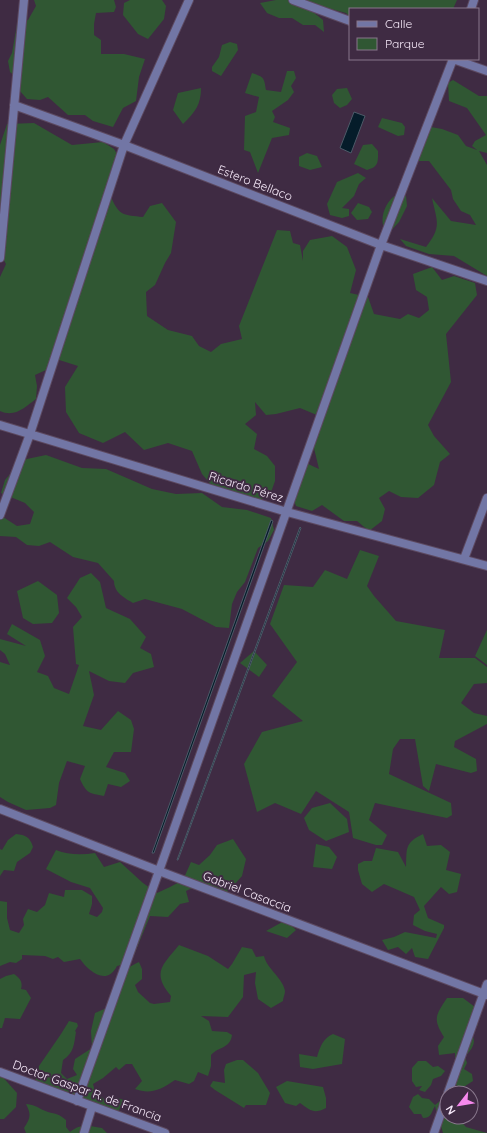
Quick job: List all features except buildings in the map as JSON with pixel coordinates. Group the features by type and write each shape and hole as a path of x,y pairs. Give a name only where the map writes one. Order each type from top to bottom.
{"street":[{"path":"0,258 24,0"},
{"path":"0,515 30,434 124,145 189,0"},
{"path":"293,0 349,21"},
{"path":"77,1101 288,512 381,245 453,60"},
{"path":"456,60 487,72"},
{"name":"Estero Bellaco","path":"14,106 124,145 381,245 487,281"},
{"name":"Ricardo Pérez","path":"0,425 288,512 487,566"},
{"path":"464,559 487,498"},
{"name":"Gabriel Casaccia","path":"0,809 485,995"},
{"path":"451,1085 485,995 487,984"},
{"name":"Doctor Gaspar R. de Francia","path":"0,1072 165,1133"},
{"path":"84,1133 92,1107"},
{"path":"434,1133 439,1119"}],"green space":[{"path":"34,0 114,0 116,7 114,12 96,13 94,35 101,40 101,54 124,54 145,59 139,77 136,101 123,108 113,127 93,121 85,115 68,115 48,97 40,100 27,99 19,90 16,77 10,72 8,61 12,53 17,24 28,20 36,6"},
{"path":"130,0 162,0 166,6 164,19 148,39 138,34 123,15 124,3"},
{"path":"276,0 298,0 323,20 324,32 315,25 303,25 292,18 279,18 267,13 260,3"},
{"path":"298,0 457,0 453,8 349,8 349,16 346,13"},
{"path":"230,42 237,44 238,50 221,76 212,71 212,67 219,57 222,45"},
{"path":"287,71 294,71 296,78 291,86 294,92 288,100 272,111 275,117 273,122 290,128 289,135 272,138 258,173 250,152 244,150 245,116 256,112 259,97 245,93 252,73 263,78 266,90 281,92"},
{"path":"453,80 479,96 487,96 487,153 479,151 487,165 487,276 454,256 429,254 406,246 400,239 426,247 434,234 437,224 432,198 451,221 476,225 470,215 461,211 453,199 451,190 429,161 417,161 431,127 442,129 458,135 466,146 477,150 472,146 475,141 486,135 467,108 449,101 448,83"},
{"path":"201,88 200,99 196,108 183,124 173,110 178,93"},
{"path":"347,88 352,99 347,105 340,108 334,103 332,95 337,89"},
{"path":"382,118 402,123 405,127 404,135 398,136 378,127"},
{"path":"34,123 72,145 103,142 114,149 122,163 111,197 117,208 123,213 131,216 143,217 150,206 162,203 176,222 171,253 155,285 146,292 147,316 168,330 192,336 199,346 211,352 221,344 242,339 239,326 277,230 290,231 293,243 300,245 303,261 303,251 310,240 332,236 347,247 356,270 350,293 368,297 374,314 400,319 408,314 419,318 429,310 427,297 416,290 413,274 432,267 442,280 454,276 475,283 477,295 446,334 451,382 428,425 434,436 450,454 440,462 434,485 418,498 401,497 389,491 379,498 385,509 382,521 369,531 357,521 344,521 322,505 312,511 296,506 292,494 306,463 319,469 312,440 324,418 300,408 266,415 255,402 256,415 245,424 257,434 254,449 267,456 275,466 275,481 270,495 251,504 219,494 202,474 192,451 168,443 144,450 125,432 103,443 79,433 66,412 65,387 78,366 53,358 46,370 35,375 37,386 36,399 20,411 5,413 0,411 0,277 6,264 0,253 0,145 7,124"},
{"path":"372,144 378,151 378,161 376,166 367,170 354,164 363,145"},
{"path":"307,153 317,156 322,167 310,170 299,166 299,157"},
{"path":"358,173 366,178 359,184 354,196 342,208 349,209 349,216 342,218 330,215 327,204 337,182"},
{"path":"396,195 406,196 407,206 399,222 388,234 383,225 383,213 388,203"},
{"path":"358,203 369,207 372,212 368,219 357,220 351,213"},
{"path":"46,455 82,468 106,469 152,489 176,494 202,493 222,507 247,510 271,518 274,530 268,541 258,548 245,582 237,592 232,604 229,628 216,627 182,609 145,599 133,603 118,592 114,585 114,581 98,563 73,557 50,542 39,546 27,545 16,537 0,536 0,515 17,526 30,524 34,512 25,503 1,493 5,480 22,460"},
{"path":"360,550 379,556 367,586 396,621 445,630 439,658 475,658 487,667 487,683 474,684 461,703 474,713 487,716 487,724 455,741 454,747 476,759 477,771 471,773 436,764 429,791 423,786 415,739 400,739 393,749 389,774 451,803 452,815 447,818 375,803 369,820 387,835 382,845 376,845 353,838 349,812 316,791 301,814 275,803 257,812 244,764 262,732 303,721 272,696 297,662 270,624 284,585 313,587 325,570 347,579"},
{"path":"91,573 100,582 106,608 130,619 146,637 140,648 151,654 154,667 133,673 125,683 109,681 89,671 94,695 83,726 101,730 118,711 131,720 134,729 131,752 114,752 106,767 125,773 130,781 121,787 108,784 104,796 92,793 85,788 80,779 85,766 67,761 59,783 56,805 50,808 26,810 0,797 0,662 10,665 5,654 0,650 0,639 26,646 7,634 12,624 40,640 45,656 37,672 48,676 54,688 69,694 79,665 76,664 73,627 82,617 76,607 67,598 80,578"},
{"path":"38,581 57,595 59,613 52,623 33,624 23,618 17,591"},
{"path":"487,630 487,665 475,656"},
{"path":"254,651 267,665 259,677 240,663"},
{"path":"330,803 347,819 349,832 326,841 309,830 304,818 312,808"},
{"path":"16,834 27,837 33,847 30,853 17,862 14,871 4,870 0,876 0,849 2,850 8,840"},
{"path":"423,834 427,846 441,845 450,852 446,870 461,874 457,892 449,894 441,887 424,906 428,918 444,925 444,928 428,959 415,957 412,948 406,954 398,947 388,950 382,940 405,932 436,938 437,934 425,931 413,925 414,915 420,910 414,897 384,884 372,892 362,884 358,870 358,864 364,861 372,861 376,848 398,852 406,867 408,847 412,840"},
{"path":"233,839 246,859 242,876 226,894 194,887 186,891 189,902 180,904 168,917 150,916 134,955 125,964 117,966 113,972 108,975 98,975 88,968 80,959 64,962 58,957 53,959 45,956 22,955 22,959 16,963 10,962 0,966 0,901 7,902 7,918 10,930 19,933 24,925 23,919 28,909 37,912 45,905 49,893 64,897 65,890 82,890 92,896 92,904 89,914 97,917 102,912 103,908 90,888 71,882 46,869 56,850 75,854 95,853 104,867 120,862 143,883 157,893 183,880 191,862 199,865 210,855 217,845"},
{"path":"316,844 329,847 337,857 332,869 313,867"},
{"path":"286,920 296,930 287,938 266,931"},
{"path":"179,945 208,956 228,969 242,947 252,949 256,957 264,956 268,965 284,986 285,991 283,1001 271,1008 258,999 255,983 256,972 244,975 243,997 228,1017 201,1016 209,1021 212,1031 227,1032 232,1035 231,1040 227,1045 211,1055 211,1066 208,1076 198,1072 194,1081 189,1084 175,1080 156,1090 141,1091 135,1089 142,1081 132,1064 126,1064 119,1070 116,1067 93,1084 95,1091 104,1099 115,1097 124,1100 118,1112 34,1087 39,1066 69,1021 77,1023 78,1026 75,1031 73,1048 63,1060 61,1073 67,1079 77,1075 73,1069 75,1059 92,1048 91,1031 95,1013 109,1007 120,996 121,979 128,968 139,962 142,969 142,979 135,985 138,992 150,1003 170,1002 171,996 165,988 161,975 164,964"},
{"path":"14,974 18,977 22,984 21,989 26,990 31,998 20,1019 5,1018 2,1028 0,1028 0,979"},
{"path":"447,998 463,998 475,1007 478,1025 471,1031 474,1042 470,1051 465,1057 467,1063 464,1069 472,1074 473,1081 467,1085 456,1085 455,1053 439,1055 438,1046 444,1037 437,1021 440,1009"},
{"path":"333,1034 345,1039 342,1064 313,1069 300,1067 299,1054 317,1057 324,1040"},
{"path":"237,1060 243,1060 258,1073 270,1093 266,1105 246,1105 244,1108 210,1086 213,1081 225,1083 224,1070 226,1064"},
{"path":"418,1061 426,1061 433,1067 438,1066 445,1071 441,1076 433,1079 431,1085 425,1092 419,1090 422,1086 416,1087 412,1081 412,1068"},
{"path":"0,1074 17,1093 16,1107 4,1119 0,1119"},
{"path":"287,1081 323,1087 326,1098 326,1108 313,1111 300,1103 296,1106 285,1103 276,1087"},
{"path":"418,1094 422,1098 429,1099 435,1105 439,1102 439,1120 435,1106 430,1116 426,1118 423,1118 421,1114 414,1114 409,1107 413,1097"},
{"path":"26,1104 33,1105 61,1116 66,1120 66,1127 70,1132 78,1127 89,1126 102,1128 107,1133 26,1133 24,1128 30,1116"},
{"path":"441,1125 464,1125 466,1127 487,1133 443,1133"}],"water":[{"path":"354,112 365,116 351,153 340,148"},
{"path":"271,520 273,521 154,853 152,853"},
{"path":"300,527 301,528 177,860"}]}
